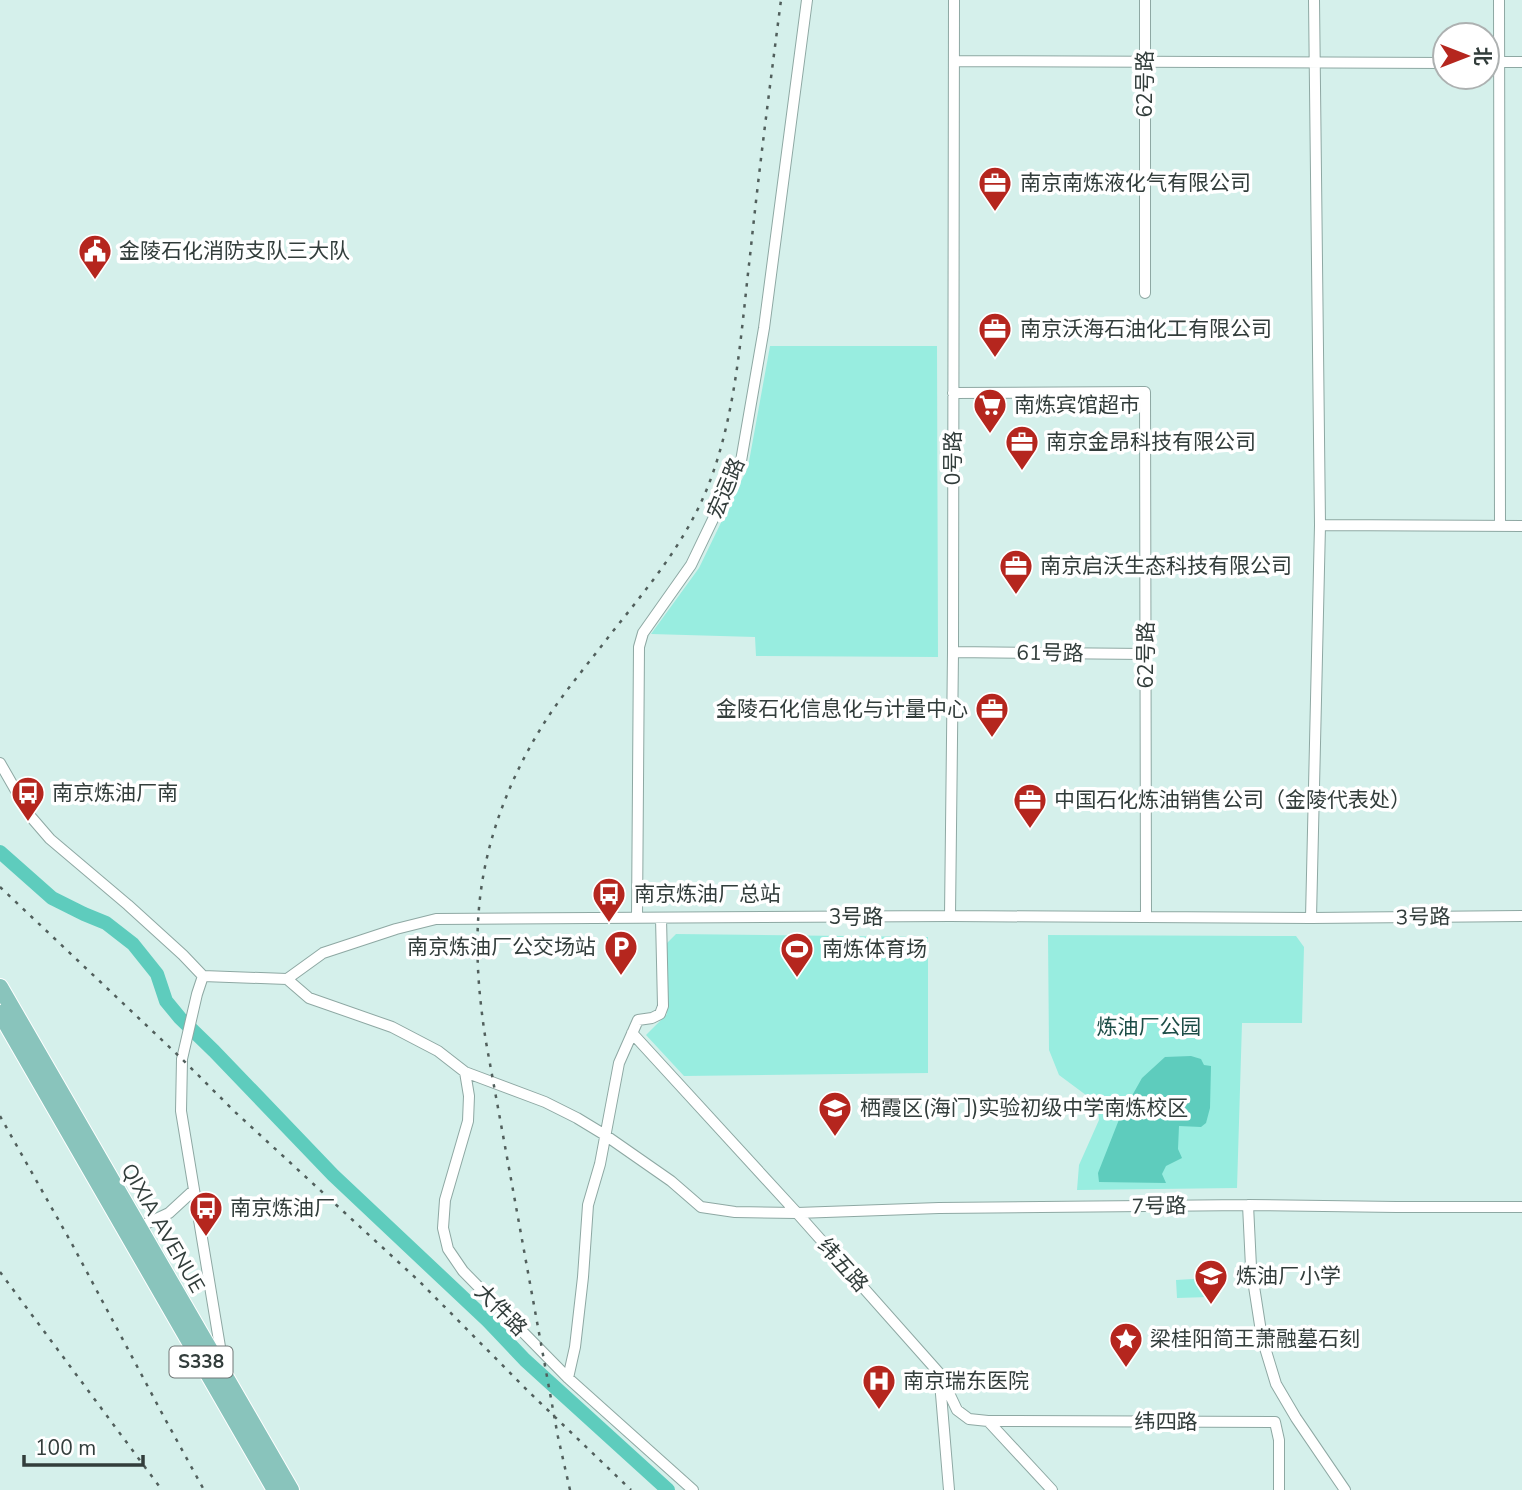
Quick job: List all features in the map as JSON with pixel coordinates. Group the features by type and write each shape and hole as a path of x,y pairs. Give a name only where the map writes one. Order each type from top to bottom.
{"main road":[{"name":"QIXIA AVENUE","path":"0,987 72,1126"},
{"name":"QIXIA AVENUE","path":"0,1013 72,1126 133,1231 275,1490"},
{"name":"QIXIA AVENUE","path":"133,1231 226,1379 291,1490"}],"street":[{"name":"宏运路","path":"637,918 639,647 643,633 691,565 741,461 764,328 807,0"},
{"name":"0号路","path":"950,916 954,0"},
{"name":"62号路","path":"1145,0 1145,293"},
{"path":"1311,918 1320,525 1314,0"},
{"path":"1499,0 1499,21"},
{"path":"954,61 1431,62"},
{"path":"1501,62 1522,62"},
{"path":"1499,91 1500,526"},
{"name":"62号路","path":"953,393 1145,393 1146,917"},
{"path":"1320,525 1522,526"},
{"name":"61号路","path":"953,652 1146,654"},
{"path":"0,764 31,817 50,839 128,905 203,976 287,979"},
{"name":"3号路","path":"287,979 323,953 436,919 1522,916"},
{"path":"568,1378 575,1347 588,1205 600,1164 619,1063 638,1020 660,1014 663,1006 661,918"},
{"path":"203,976 182,1059 181,1111 226,1379"},
{"name":"7号路","path":"287,979 309,998 393,1027 438,1051 465,1072 545,1102 605,1135 671,1181 701,1207 736,1212 797,1213 939,1208 1248,1205 1522,1207"},
{"name":"纬五路","path":"632,1033 940,1374 957,1410 969,1419 988,1421 1052,1490"},
{"name":"大件路","path":"465,1072 469,1096 468,1121 445,1200 443,1228 449,1249 463,1271 568,1378 693,1490"},
{"path":"133,1231 169,1213 194,1190"},
{"path":"1248,1205 1251,1267 1258,1315 1262,1339 1276,1384 1345,1490"},
{"path":"940,1374 949,1490"},
{"name":"纬四路","path":"988,1421 1275,1422 1279,1440 1279,1490"}],"green space":[{"path":"770,346 937,346 938,657 756,656 755,637 651,634 699,568 748,467"},
{"name":"南炼体育场","path":"676,934 928,937 928,1073 684,1076 646,1035 667,1014 665,945"},
{"name":"炼油厂公园","path":"1048,935 1296,936 1304,947 1302,1023 1242,1023 1237,1188 1077,1190 1079,1165 1099,1120 1098,1104 1059,1075 1049,1050"},
{"path":"1208,1278 1209,1297 1177,1298 1176,1280"}],"shaded area":[{"path":"1191,1056 1201,1059 1204,1065 1211,1066 1210,1108 1206,1123 1201,1127 1179,1126 1178,1149 1182,1158 1166,1166 1162,1174 1166,1183 1099,1182 1098,1173 1120,1117 1142,1078 1165,1057"}],"waterway":[{"path":"0,852 52,898 106,923 133,944 157,974 166,1001 180,1018 333,1175 488,1321 525,1360 668,1490"}],"railway":[{"path":"570,1490 558,1437 484,1025 477,942 482,882 487,855 503,805 538,733 679,543 710,481 726,426 737,370 781,0"},
{"path":"0,887 234,1111 419,1281 631,1490"},
{"path":"0,1116 204,1490"},
{"path":"0,1272 162,1490"}],"place":[{"name":"南京南炼液化气有限公司","path":"995,213"},
{"name":"金陵石化消防支队三大队","path":"95,281"},
{"name":"南京沃海石油化工有限公司","path":"995,359"},
{"name":"南炼宾馆超市","path":"990,435"},
{"name":"南京金昂科技有限公司","path":"1022,472"},
{"name":"南京启沃生态科技有限公司","path":"1016,596"},
{"name":"金陵石化信息化与计量中心","path":"992,739"},
{"name":"南京炼油厂南","path":"28,823"},
{"name":"中国石化炼油销售公司（金陵代表处）","path":"1030,830"},
{"name":"南京炼油厂总站","path":"609,924"},
{"name":"南京炼油厂公交场站","path":"621,977"},
{"name":"南炼体育场","path":"797,979"},
{"name":"栖霞区(海门)实验初级中学南炼校区","path":"835,1138"},
{"name":"南京炼油厂","path":"206,1238"},
{"name":"炼油厂小学","path":"1211,1306"},
{"name":"梁桂阳简王萧融墓石刻","path":"1126,1369"},
{"name":"南京瑞东医院","path":"879,1411"}]}
